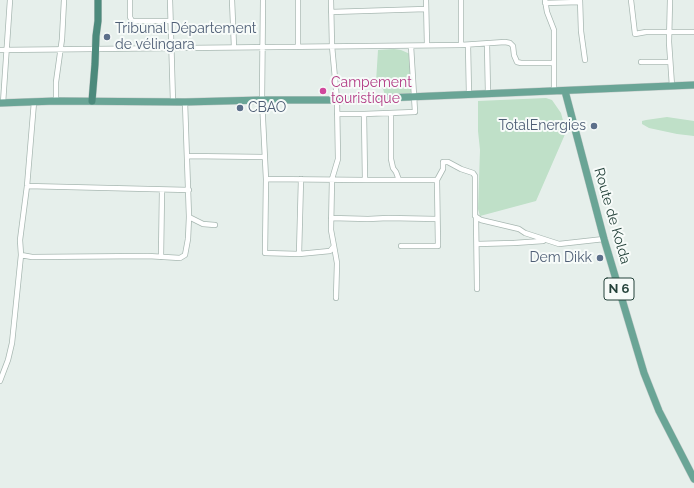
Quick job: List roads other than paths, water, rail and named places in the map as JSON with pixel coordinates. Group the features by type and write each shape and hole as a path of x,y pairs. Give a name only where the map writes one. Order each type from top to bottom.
{"highway":[{"path":"92,101 98,0"}],"main road":[{"path":"2,103 56,100 172,102 337,100 694,85"},
{"name":"Route de Kolda","path":"565,91 604,239 644,373 659,410 694,479"}],"street":[{"path":"2,103 10,0"},
{"path":"56,100 56,82 64,0"},
{"path":"130,0 130,17 132,21 171,21"},
{"path":"170,0 172,102"},
{"path":"232,0 234,47"},
{"path":"263,0 262,100 266,179 265,253 299,254 330,251 334,246"},
{"path":"298,0 298,47"},
{"path":"331,0 332,46 337,100 338,159 332,179 331,218 331,230 337,263 336,298"},
{"path":"426,0 427,45"},
{"path":"461,0 461,45"},
{"path":"631,0 635,34 646,32 694,32"},
{"path":"670,0 670,62 672,86"},
{"path":"554,91 554,30 545,1 581,1 581,31 585,51 585,60"},
{"path":"332,12 426,9"},
{"path":"0,50 171,47 263,48 411,46 510,43 514,46 515,59 521,63 554,63"},
{"path":"487,44 488,94"},
{"path":"468,45 469,94"},
{"path":"337,114 415,112 411,46"},
{"path":"641,62 670,62"},
{"path":"0,381 8,360 12,343 21,255 20,240 27,186 34,102"},
{"path":"21,255 32,257 180,258 184,255 188,239 189,217 186,102"},
{"path":"391,113 392,168 396,172 399,180"},
{"path":"364,114 365,180"},
{"path":"187,156 264,157"},
{"path":"401,246 438,246 437,180 442,169 443,162 448,162 473,173 475,176 477,289"},
{"path":"266,179 437,180"},
{"path":"299,254 301,180"},
{"path":"27,186 188,190"},
{"path":"161,257 162,190"},
{"path":"189,217 203,224 215,225"},
{"path":"476,217 481,220 519,229 525,233 546,241 559,244 604,239"},
{"path":"331,218 437,219"},
{"path":"477,244 546,241"}],"place":[{"name":"Tribunal Département de vélingara","path":"107,37"},
{"name":"Campement touristique","path":"323,91"},
{"name":"CBAO","path":"240,108"},
{"name":"TotalEnergies","path":"594,126"},
{"name":"Dem Dikk","path":"600,258"}]}
